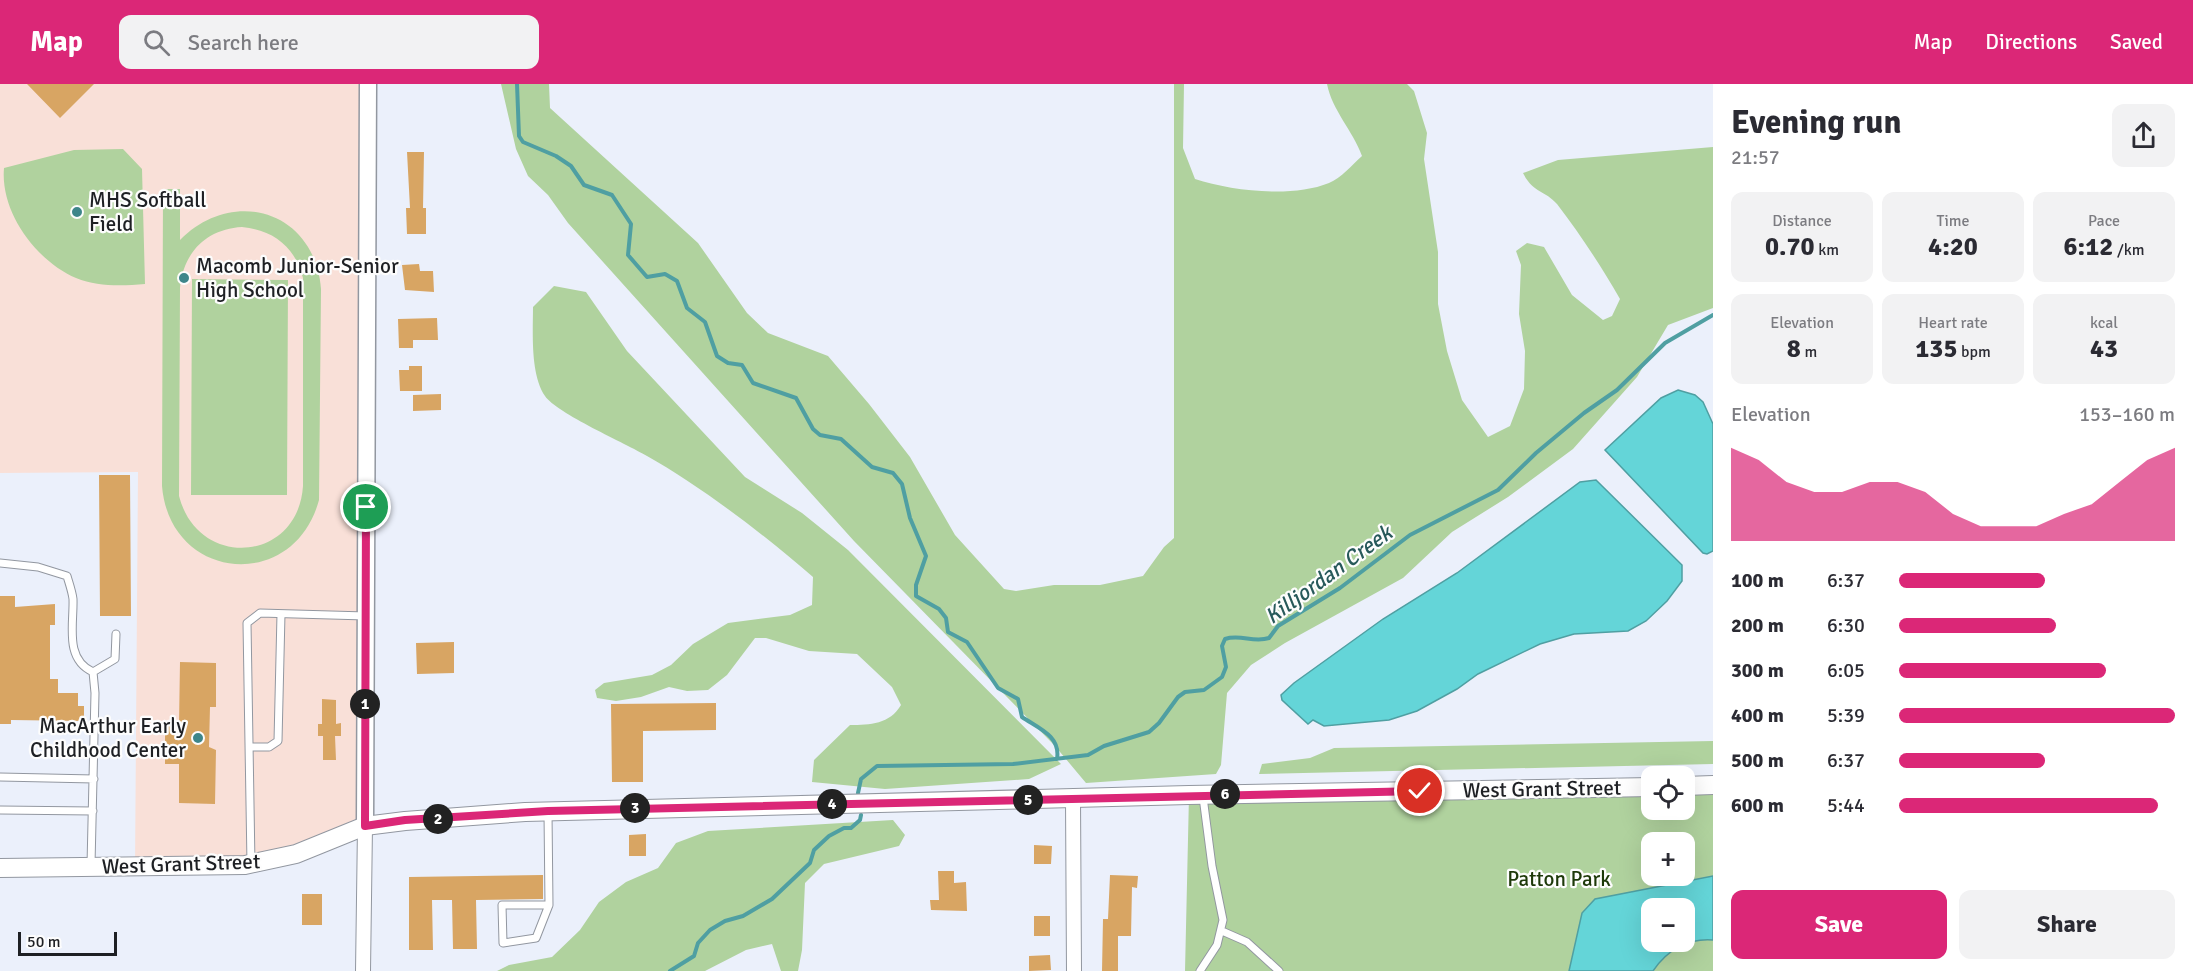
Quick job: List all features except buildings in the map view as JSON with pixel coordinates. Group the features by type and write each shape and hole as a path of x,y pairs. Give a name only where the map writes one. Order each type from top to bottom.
{"main road":[{"path":"1695,786 1713,785"},
{"name":"West Grant Street","path":"0,868 252,864 296,854 365,826 405,820 548,811 1641,787"}],"street":[{"path":"363,971 368,84"},
{"path":"1073,799 1074,971"}],"lane":[{"path":"0,563 38,567 67,576 73,597 72,645 84,668 93,672"},
{"path":"252,864 247,623 260,613 366,616"},
{"path":"249,747 269,747 278,741 280,614"},
{"path":"93,672 115,659 116,634"},
{"path":"91,867 94,779 93,672"},
{"path":"0,777 94,779"},
{"path":"1200,971 1222,931 1223,912 1212,866 1203,795"},
{"path":"0,810 93,811"},
{"path":"548,811 549,905 536,938 503,943 502,905 549,905"},
{"path":"1222,931 1247,942 1280,971"}],"shaded area":[{"name":"Macomb Junior-Senior High School","path":"0,84 368,84 365,826 296,854 135,867 138,472 0,473"}],"green space":[{"path":"501,84 549,84 550,108 698,243 747,313 768,333 828,356 910,457 955,535 1004,589 1016,591 1054,585 1100,585 1143,576 1164,547 1174,538 1174,84 1184,84 1183,148 1195,179 1226,187 1262,191 1298,190 1329,183 1342,175 1362,156 1333,103 1327,84 1407,84 1414,91 1427,133 1424,159 1438,252 1438,304 1447,351 1462,400 1488,437 1510,426 1524,389 1525,351 1519,314 1521,265 1516,251 1527,243 1544,247 1572,295 1603,320 1612,316 1620,299 1590,250 1557,204 1535,188 1523,173 1558,160 1713,147 1713,308 1668,325 1637,377 1573,449 1508,497 1452,532 1403,578 1285,643 1251,665 1227,693 1221,765 1216,774 1086,783 1055,746 854,541 568,223 548,195 528,176 516,149"},
{"name":"MHS Softball Field","path":"123,149 142,169 145,284 110,285 84,281 47,260 24,233 14,218 8,201 4,185 4,168 74,150"},
{"path":"163,189 180,189 180,240 201,223 224,214 246,211 268,215 288,225 304,241 315,262 321,289 319,500 305,530 285,551 260,562 234,564 209,557 186,542 170,518 162,486","holes":["242,227 253,229 282,242 295,257 303,278 303,486 297,512 284,530 267,543 246,548 225,546 206,536 190,520 179,496 180,288 182,275 191,254 207,238 229,229"]},
{"path":"192,279 288,280 287,495 191,495"},
{"path":"554,286 586,292 627,351 745,477 802,513 848,550 1061,764 1029,779 885,789 812,782 814,760 850,725 872,724 885,720 901,705 892,687 857,654 809,651 766,638 755,638 727,675 708,690 687,691 669,687 641,697 616,701 597,698 595,690 604,683 652,675 671,665 693,644 728,623 790,615 812,605 813,577 775,545 690,482 563,411 545,396 540,387 535,365 533,307"},
{"path":"1713,741 1713,764 1259,774 1262,764 1310,758 1334,748"},
{"name":"Patton Park","path":"1713,785 1713,971 1185,971 1189,795 1641,786 1641,820 1695,820 1695,786"},
{"path":"893,820 905,835 899,846 824,864 805,883 802,950 798,971 781,971 772,944 746,950 705,971 497,971 509,965 552,957 580,930 599,902 626,882 658,868 676,843 708,831"}],"water":[{"path":"1678,390 1695,395 1703,402 1713,424 1713,551 1707,554 1703,553 1605,450 1661,398"},
{"path":"1596,480 1682,565 1682,581 1667,601 1646,621 1628,631 1574,634 1540,644 1478,674 1457,689 1417,711 1389,720 1324,726 1313,720 1308,724 1282,700 1281,695 1294,683 1383,619 1457,573 1580,482"},
{"path":"1713,876 1713,940 1695,941 1695,898 1641,898 1641,952 1671,952 1653,971 1569,971 1582,913 1595,899 1662,886 1695,886 1695,880"}],"waterway":[{"path":"517,84 519,136 523,142 556,156 571,166 584,185 612,195 631,224 628,255 647,277 665,274 677,281 687,308 705,322 717,356 728,363 742,365 753,383 796,398 813,429 820,435 841,439 872,467 893,473 902,484 910,518 926,556 916,585 916,596 939,609 946,618 948,632 967,642 998,688 1018,699 1022,717 1052,739 1057,751 1057,759"},
{"name":"Killjordan Creek","path":"858,793 861,779 877,766 1013,764 1088,755 1104,746 1149,732 1159,723 1178,697 1185,692 1204,690 1222,677 1226,667 1222,646 1225,639 1269,638 1278,626 1340,588 1410,535 1498,490 1536,453 1584,413 1617,390 1665,343 1713,315"},
{"name":"Killjordan Creek","path":"670,971 694,956 698,943 710,930 725,921 743,916 772,899 810,863 814,850 829,836 844,828 851,828 860,820 861,815"}],"place":[{"name":"MHS Softball Field","path":"77,212"},
{"name":"Macomb Junior-Senior High School","path":"184,278"},
{"name":"MacArthur Early Childhood Center","path":"198,738"}],"route":[{"path":"366,507 365,826 405,820 548,811 1420,791"}]}
